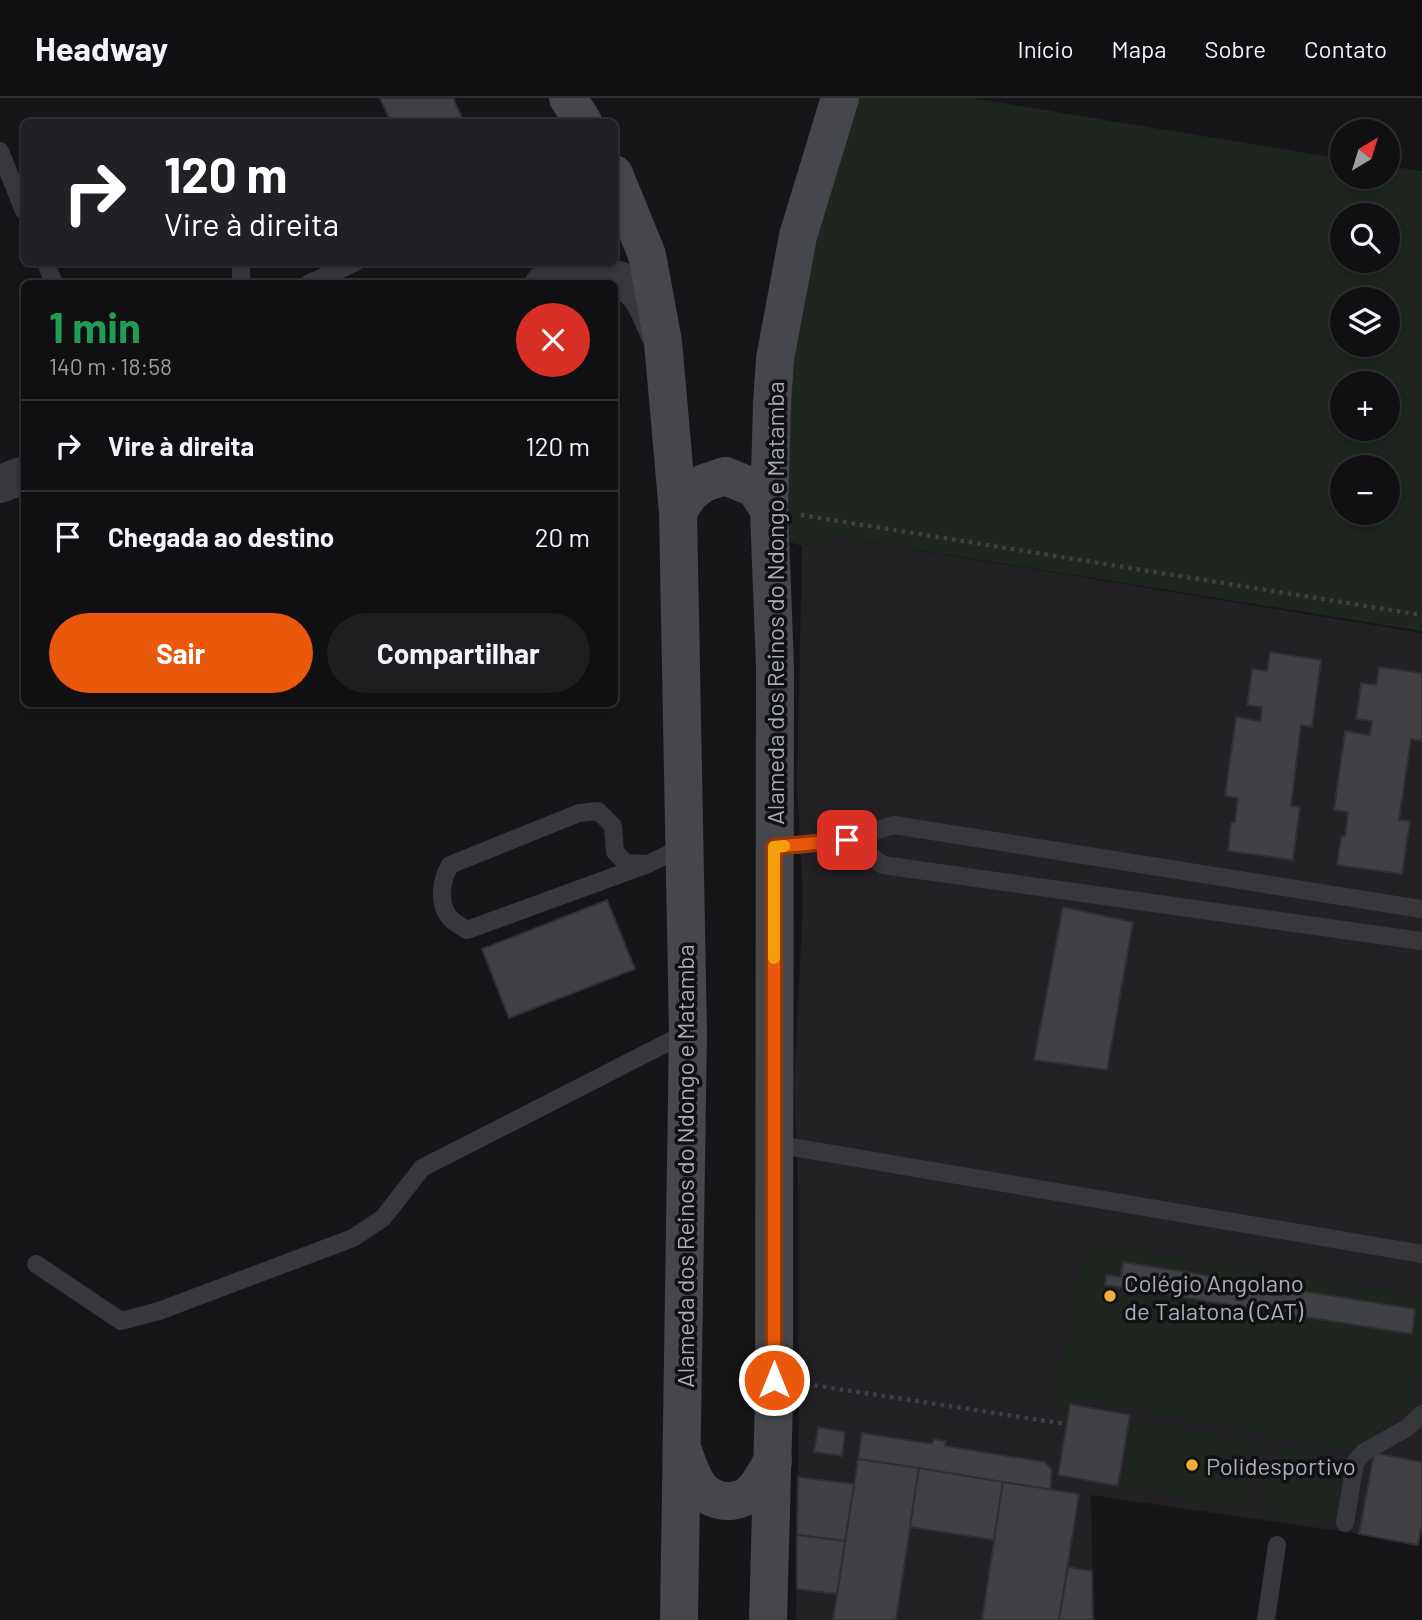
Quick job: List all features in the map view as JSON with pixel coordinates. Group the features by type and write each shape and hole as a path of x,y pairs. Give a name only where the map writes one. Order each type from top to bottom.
{"main road":[{"path":"568,98 581,119"},
{"name":"Alameda dos Reinos do Ndongo e Matamba","path":"768,1620 774,1380 775,667 769,510 775,359 798,236 840,98"},
{"name":"Alameda dos Reinos do Ndongo e Matamba","path":"618,193 647,255 663,342 678,512 688,1032 679,1620"},
{"path":"678,512 690,493 704,482 725,476 755,488 769,510"},
{"path":"682,1449 695,1482 711,1499 724,1501 737,1500 751,1494 773,1461"}],"street":[{"path":"538,280 571,266"},
{"path":"566,280 583,277 616,280"},
{"path":"618,281 632,286 645,301 663,342"},
{"path":"0,484 21,476"}],"lane":[{"path":"0,151 21,204"},
{"path":"317,280 347,266"},
{"path":"648,864 626,863 615,852 613,826 598,811 579,813 450,865 442,878 443,904 451,920 467,930 648,864 683,846"},
{"path":"774,847 847,840 894,825 1422,909"},
{"path":"847,840 883,865 1422,941"},
{"path":"36,1264 121,1321 159,1311 353,1238 383,1218 422,1168 688,1032"},
{"path":"774,1144 1422,1254"},
{"path":"1345,1523 1356,1463 1364,1452 1407,1428 1422,1414"},
{"path":"1266,1620 1277,1545"}],"path":[{"path":"769,510 1422,615"},
{"path":"774,1380 1066,1424"}],"shaded area":[{"path":"853,98 972,98 1330,157 1330,189 1400,189 1400,168 1422,171 1422,631 837,537 802,546 784,540 792,347 815,224"},
{"path":"837,537 1422,633 1422,1526 1418,1545 1091,1495 1093,1620 796,1620 799,1403 798,1196 794,1084 803,902 797,783 802,546"},
{"path":"1086,1243 1192,1260 1190,1273 1123,1262 1121,1277 1107,1275 1104,1288 1118,1291 1120,1287 1411,1334 1415,1309 1348,1298 1350,1284 1422,1295 1422,1351 1413,1412 1395,1410 1382,1428 1360,1443 1329,1446 1072,1398 1068,1414 1052,1411"},
{"path":"1204,1261 1265,1271 1264,1284 1202,1274"},
{"path":"1277,1273 1339,1283 1337,1296 1275,1286"},
{"name":"Polidesportivo","path":"1134,1421 1261,1444 1250,1510 1122,1486"},
{"path":"1276,1444 1327,1452 1339,1472 1331,1523 1266,1512"}],"building":[{"path":"380,98 453,98 463,119 390,119"},
{"path":"1270,652 1321,660 1312,727 1301,725 1291,806 1300,807 1293,860 1228,851 1231,823 1235,822 1238,798 1225,796 1236,717 1260,721 1262,707 1247,705 1252,669 1267,671"},
{"path":"1379,667 1422,673 1422,741 1411,739 1399,820 1410,821 1402,874 1337,865 1348,812 1334,810 1345,731 1370,735 1372,721 1356,719 1361,683 1376,685"},
{"path":"607,900 635,969 509,1018 482,949"},
{"path":"1063,907 1133,922 1107,1070 1034,1060"},
{"path":"1123,1262 1415,1309 1412,1334 1105,1285 1106,1275 1121,1277"},
{"path":"1070,1404 1130,1415 1118,1486 1058,1475"},
{"path":"818,1427 845,1432 842,1456 814,1452"},
{"path":"862,1433 932,1444 934,1439 946,1441 945,1446 1045,1462 1052,1470 1050,1490 858,1459"},
{"path":"1374,1453 1422,1462 1422,1524 1418,1545 1359,1534"},
{"path":"858,1459 919,1468 896,1620 833,1620"},
{"path":"919,1468 1003,1482 994,1540 910,1527"},
{"path":"798,1477 854,1484 845,1541 797,1535"},
{"path":"1003,1482 1079,1494 1059,1620 982,1620"},
{"path":"797,1535 845,1541 837,1594 797,1589"},
{"path":"1068,1567 1092,1571 1093,1620 1059,1620"}],"slow traffic":[{"path":"774,958 774,847 784,846"}],"place":[{"name":"Colégio Angolano de Talatona (CAT)","path":"1110,1296"},
{"name":"Polidesportivo","path":"1192,1465"}],"route":[{"path":"774,1380 774,847 847,840"}]}
